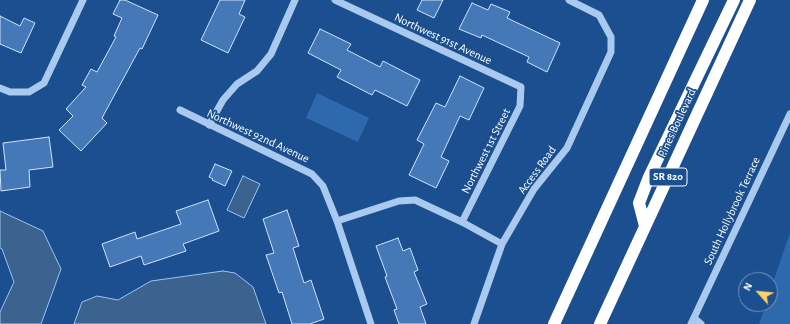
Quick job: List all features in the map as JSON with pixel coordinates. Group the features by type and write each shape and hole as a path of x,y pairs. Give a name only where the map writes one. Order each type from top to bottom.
{"highway":[{"path":"554,324 703,0"},
{"path":"645,226 639,203 649,177 734,0"},
{"name":"Pines Boulevard","path":"600,324 750,0"}],"street":[{"path":"0,88 10,92 29,92 44,83 83,0"},
{"path":"209,124 223,100 237,84 257,71 271,54 296,0"},
{"name":"Northwest 91st Avenue","path":"335,0 521,87"},
{"name":"Access Road","path":"474,324 502,244 534,189 566,148 611,52 611,37 599,15 568,0"},
{"name":"Northwest 1st Street","path":"462,222 520,106 521,87"},
{"name":"Northwest 92nd Avenue","path":"180,110 312,174 323,186 337,221"},
{"name":"South Hollybrook Terrace","path":"701,324 693,321 790,114"},
{"path":"372,324 337,221 399,201 415,200 462,222 502,244"}],"shaded area":[{"path":"317,93 369,118 358,142 306,118"},
{"path":"243,176 260,184 244,218 227,210"},
{"path":"0,211 43,231 61,269 41,324 0,324 0,312 14,282 2,249 0,248"},
{"path":"790,233 790,324 759,324 763,312 778,312 778,272 777,272"},
{"path":"223,271 235,273 253,287 266,324 74,324 82,302 97,296 118,300 151,281"}],"building":[{"path":"120,0 125,0 158,15 142,49 140,48 102,118 107,123 81,151 59,130 73,116 66,109 86,87 82,85 91,69 97,72 116,37 114,36 122,18 113,14"},
{"path":"220,0 245,0 239,14 245,17 228,53 201,40"},
{"path":"422,0 443,0 434,18 417,10"},
{"path":"472,3 488,10 491,4 510,12 507,18 560,43 547,72 527,62 529,57 482,35 481,38 459,29"},
{"path":"0,16 20,26 24,18 35,23 21,53 0,44"},
{"path":"320,29 351,44 347,50 380,67 383,61 420,80 407,106 375,90 372,95 337,77 341,70 308,53"},
{"path":"460,76 484,88 469,120 460,116 441,157 449,161 436,188 409,175 424,144 417,140 436,103 445,107"},
{"path":"49,137 53,167 29,170 30,187 1,191 0,170 6,170 3,143"},
{"path":"215,164 232,171 225,186 209,177"},
{"path":"208,200 219,231 183,244 186,251 144,265 141,256 110,267 102,244 135,232 137,239 181,224 176,211"},
{"path":"287,210 299,246 293,248 304,283 311,280 324,319 310,324 292,324 282,292 279,293 266,255 274,253 263,219"},
{"path":"398,238 403,251 410,248 418,270 414,272 427,304 420,307 426,324 399,324 394,310 397,309 385,277 387,276 376,246"}]}
